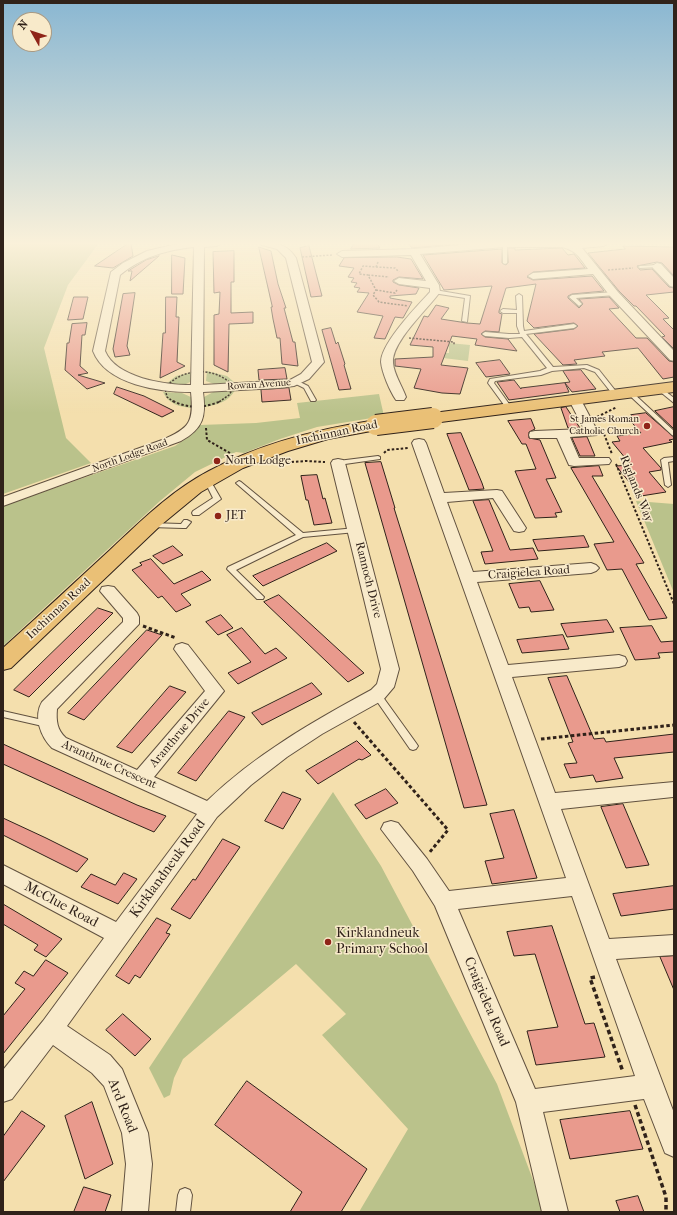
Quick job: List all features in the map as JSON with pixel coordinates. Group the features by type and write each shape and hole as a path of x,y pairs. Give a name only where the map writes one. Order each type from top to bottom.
{"main road":[{"name":"Inchinnan Road","path":"3,662 149,525 181,498 207,480 243,461 277,447 345,429 667,388"}],"street":[{"name":"Rowan Avenue","path":"111,300 99,351 101,358 108,365 133,380 171,389 197,389 296,382 311,373 318,362 302,300"},
{"path":"198,300 197,389 199,414"},
{"path":"400,397 387,361 388,353 398,337 427,300"},
{"path":"619,300 674,358"},
{"path":"535,435 592,432 575,400"},
{"name":"North Lodge Road","path":"3,502 176,439 187,432 196,422 199,414"},
{"path":"562,434 574,462 604,461"},
{"path":"412,445 438,498 651,1086 674,1144"},
{"name":"Rannoch Drive","path":"338,463 390,669 385,686 377,695"},
{"path":"438,498 496,494 519,528"},
{"name":"Craigielea Road","path":"467,578 591,568"},
{"path":"47,724 48,708 131,624 131,617 108,591"},
{"name":"Aranthrue Drive","path":"141,779 215,691 182,649"},
{"path":"501,672 619,661"},
{"name":"Kirklandneuk Road","path":"3,1090 120,935 210,811 228,793 273,757 299,739 377,695"},
{"name":"Aranthrue Crescent","path":"47,724 52,737 59,743 210,811"},
{"path":"549,802 673,789"},
{"name":"Craigielea Road","path":"391,830 420,865 444,901 528,1102 555,1212"},
{"name":"McClue Road","path":"3,874 120,935"},
{"path":"444,901 579,886"},
{"path":"602,950 674,945"},
{"name":"Ard Road","path":"51,1028 101,1064 113,1078 135,1132 139,1164 138,1196 135,1212"},
{"path":"528,1102 651,1086"}],"lane":[{"path":"465,321 468,300"},
{"path":"519,300 520,326 523,334 551,369"},
{"path":"575,300 579,304"},
{"path":"502,311 519,312"},
{"path":"485,334 509,336 574,326"},
{"path":"508,408 492,383 492,380 541,373 551,369 589,366 674,434"},
{"path":"296,382 306,387 313,400"},
{"path":"667,388 674,401"},
{"path":"338,463 378,458"},
{"path":"668,484 664,460 674,459"},
{"path":"196,514 217,499 207,480"},
{"path":"239,483 301,535"},
{"path":"149,525 183,526 187,522"},
{"path":"260,597 232,569 301,535 356,530"},
{"path":"377,695 413,746"},
{"path":"3,714 47,724"},
{"path":"183,1212 185,1194"}],"path":[{"path":"377,300 379,302 422,307"},
{"path":"398,337 454,342 454,345"},
{"path":"600,424 597,416 621,405 623,394"},
{"path":"199,414 204,419 207,440 243,461"},
{"name":"Riglands Way","path":"603,431 674,604"},
{"path":"378,458 387,450 412,445"},
{"path":"274,463 306,461 338,463"},
{"path":"131,624 149,627 183,642 182,649"},
{"path":"346,713 448,830 420,865"},
{"path":"526,741 674,725"}],"green space":[{"path":"3,300 62,300 44,348 66,438 91,463 3,494"},
{"path":"449,343 470,345 468,361 443,358 444,353 449,353"},
{"path":"207,371 227,376 234,382 214,384 206,381"},
{"path":"192,372 192,381 184,385 166,384 176,376"},
{"path":"235,390 226,400 218,404 204,407 204,397 215,391"},
{"path":"163,392 182,393 193,398 192,408 183,407 171,402"},
{"path":"379,394 384,416 317,427 244,453 236,452 195,472 160,501 3,646 3,506 175,446 190,436 200,425 256,423 300,418 297,403"},
{"path":"636,501 674,504 674,593"},
{"path":"333,792 381,866 497,1084 545,1212 359,1212 408,1129 322,1035 346,1014 296,964 183,1059 174,1078 170,1095 164,1098 149,1068"}],"building":[{"path":"73,300 87,300 83,319 68,320"},
{"path":"122,300 134,300 127,346 130,355 115,357 113,349"},
{"path":"166,300 177,300 176,317 179,317 177,362 185,366 160,378 163,333 165,333"},
{"path":"220,300 231,300 231,313 253,312 253,323 229,324 228,372 214,365 214,315 219,314"},
{"path":"270,300 283,300 293,342 295,342 298,366 282,364 280,338 277,338"},
{"path":"365,300 399,300 412,302 403,318 395,317 385,339 374,338 383,316 357,312"},
{"path":"488,300 502,300 499,311 499,313 502,314 499,332 485,331 481,334 485,337 508,339 517,351 475,345 477,339 452,336 441,365 468,368 460,394 442,393 414,388 421,369 395,366 395,359 433,357 433,347 410,345 424,316 428,317 436,305 449,308 441,319 480,324"},
{"path":"532,300 570,300 579,308 583,304 580,300 611,300 619,308 609,309 636,338 647,338 669,361 674,362 674,377 663,379 638,348 602,352 605,356 574,360 577,364 563,365 534,334 574,329 578,326 574,323 534,328 527,321"},
{"path":"628,300 651,300 669,318 663,319 674,330 674,349 662,337 665,336 636,306 634,306"},
{"path":"87,323 85,335 82,335 80,366 88,373 78,375 105,383 87,389 65,370 67,343 69,343 72,324"},
{"path":"331,328 336,344 338,342 351,389 339,390 322,330"},
{"path":"500,360 510,374 486,377 476,363"},
{"path":"285,368 287,379 259,380 258,370"},
{"path":"581,370 596,389 572,392 565,383 569,392 509,400 497,382 514,380 521,389 570,382 563,371"},
{"path":"117,387 144,396 174,411 162,417 114,394"},
{"path":"289,388 291,400 262,402 261,390"},
{"path":"566,407 580,428 568,428 561,408"},
{"path":"674,407 674,429 655,411"},
{"path":"646,413 674,437 674,439 669,440 672,442 643,448 661,468 661,470 649,472 666,492 641,496 616,466 631,465 612,442 620,441 617,436 641,433 627,417 633,417 631,415"},
{"path":"531,419 535,429 529,432 529,438 540,440 556,478 546,479 562,512 555,513 557,517 535,518 515,471 536,469 526,444 522,444 508,421"},
{"path":"461,433 484,489 469,490 447,434"},
{"path":"587,437 595,456 580,456 572,438"},
{"path":"381,462 487,805 464,808 365,463"},
{"path":"599,466 603,476 592,476 644,563 636,564 667,618 649,620 622,569 607,570 594,544 614,542 571,468"},
{"path":"317,475 323,499 325,498 332,523 314,525 308,500 306,500 301,476"},
{"path":"489,500 510,550 533,548 538,559 485,564 481,552 493,551 473,501"},
{"path":"584,536 589,547 538,551 533,540"},
{"path":"327,543 337,551 263,586 253,576"},
{"path":"173,546 183,555 163,564 153,556"},
{"path":"151,559 174,584 202,571 211,580 181,594 191,605 176,612 162,596 158,598 132,570 142,565 140,563"},
{"path":"540,581 554,610 531,612 529,607 519,608 509,584"},
{"path":"279,595 364,673 348,682 264,602"},
{"path":"98,608 113,613 29,697 14,690"},
{"path":"221,615 233,628 218,635 206,622"},
{"path":"607,620 614,632 567,637 561,624"},
{"path":"652,626 661,642 674,641 674,652 658,653 660,658 635,660 620,628"},
{"path":"242,628 265,654 276,648 287,658 238,684 228,673 251,662 227,635"},
{"path":"147,630 162,635 84,720 68,713"},
{"path":"563,635 569,649 522,653 517,640"},
{"path":"567,676 594,739 604,738 606,742 674,734 674,752 614,758 623,778 596,782 593,775 570,778 564,764 577,763 568,743 573,742 548,678"},
{"path":"312,683 322,694 262,725 252,713"},
{"path":"170,686 186,692 132,753 117,747"},
{"path":"229,711 245,717 196,781 178,773"},
{"path":"357,741 371,755 362,760 359,759 318,784 306,771"},
{"path":"3,744 137,805 166,816 154,832 115,815 3,764"},
{"path":"386,789 398,803 366,819 355,805"},
{"path":"283,792 301,799 283,829 265,821"},
{"path":"623,804 649,865 626,868 601,807"},
{"path":"514,810 537,878 492,884 485,861 504,858 490,814"},
{"path":"3,818 88,859 77,872 3,835"},
{"path":"223,839 240,847 190,919 171,909 193,879 195,880"},
{"path":"124,873 137,879 118,904 81,887 91,874 115,885"},
{"path":"674,886 674,909 621,916 613,894"},
{"path":"3,904 62,939 46,957 34,950 38,945 3,924"},
{"path":"157,918 171,925 166,933 170,934 140,978 135,975 129,984 116,976"},
{"path":"552,926 585,1024 594,1023 605,1057 536,1065 527,1031 558,1027 535,954 514,956 507,932"},
{"path":"674,956 674,990 660,957"},
{"path":"46,960 68,973 3,1054 3,1016 25,989 15,983 24,971 33,976"},
{"path":"123,1014 151,1039 135,1056 106,1030"},
{"path":"247,1081 367,1169 341,1212 290,1212 302,1192 215,1125"},
{"path":"92,1102 113,1164 85,1179 65,1116"},
{"path":"22,1111 45,1126 3,1182 3,1137"},
{"path":"630,1111 643,1149 570,1159 560,1120"},
{"path":"84,1187 111,1195 105,1212 74,1212"},
{"path":"638,1196 644,1212 620,1212 616,1201"}],"place":[{"name":"St James Roman Catholic Church","path":"647,426"},
{"name":"North Lodge","path":"217,461"},
{"name":"JET","path":"218,516"},
{"name":"Kirklandneuk Primary School","path":"328,942"}]}
